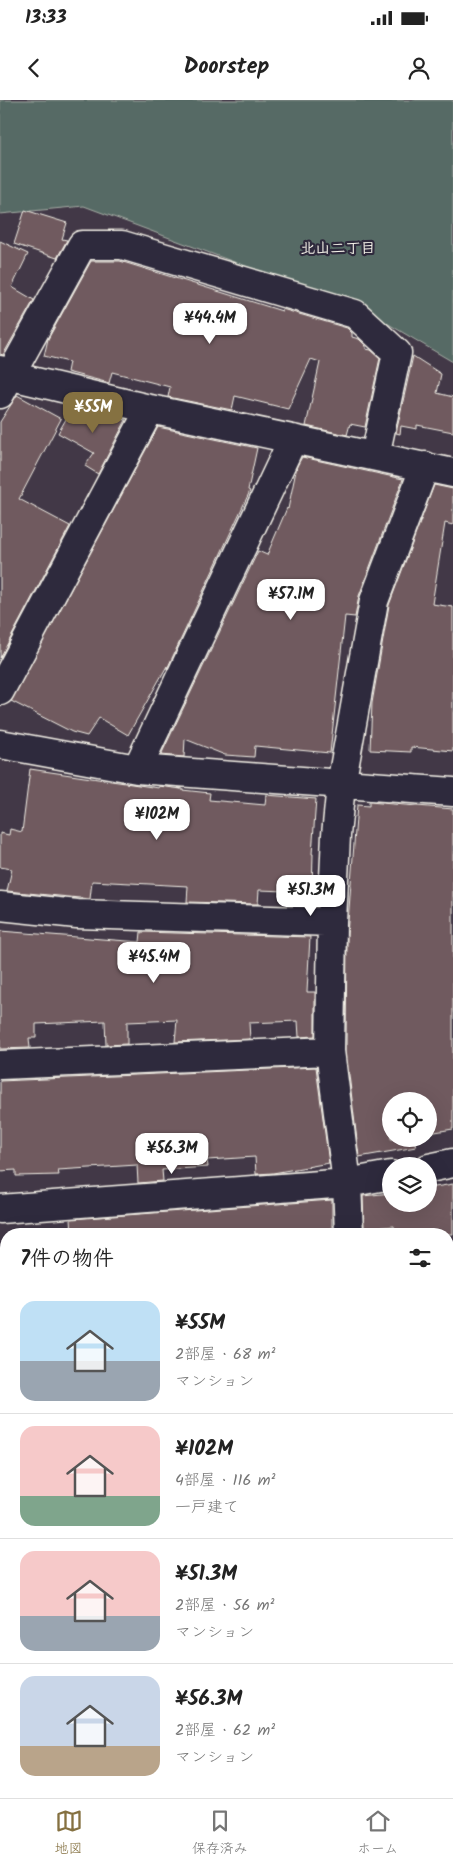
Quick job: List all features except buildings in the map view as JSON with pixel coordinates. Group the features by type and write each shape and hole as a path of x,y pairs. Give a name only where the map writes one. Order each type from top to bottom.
{"street":[{"path":"375,456 396,353 355,314 122,245 82,246 4,380 453,473"},
{"path":"0,691 150,409"},
{"path":"137,769 293,440"},
{"path":"349,1228 347,1184 330,1051 332,922 336,835 341,785 374,601 425,466"},
{"path":"0,744 137,769 453,792"},
{"path":"0,906 77,914 332,922"},
{"path":"0,1065 330,1051"},
{"path":"437,1166 453,1163"},
{"path":"0,1209 347,1184 382,1177"}],"green space":[{"path":"0,100 453,100 453,362 368,312 84,206 0,214"}],"district":[{"name":"北山二丁目","path":"338,248"}]}
